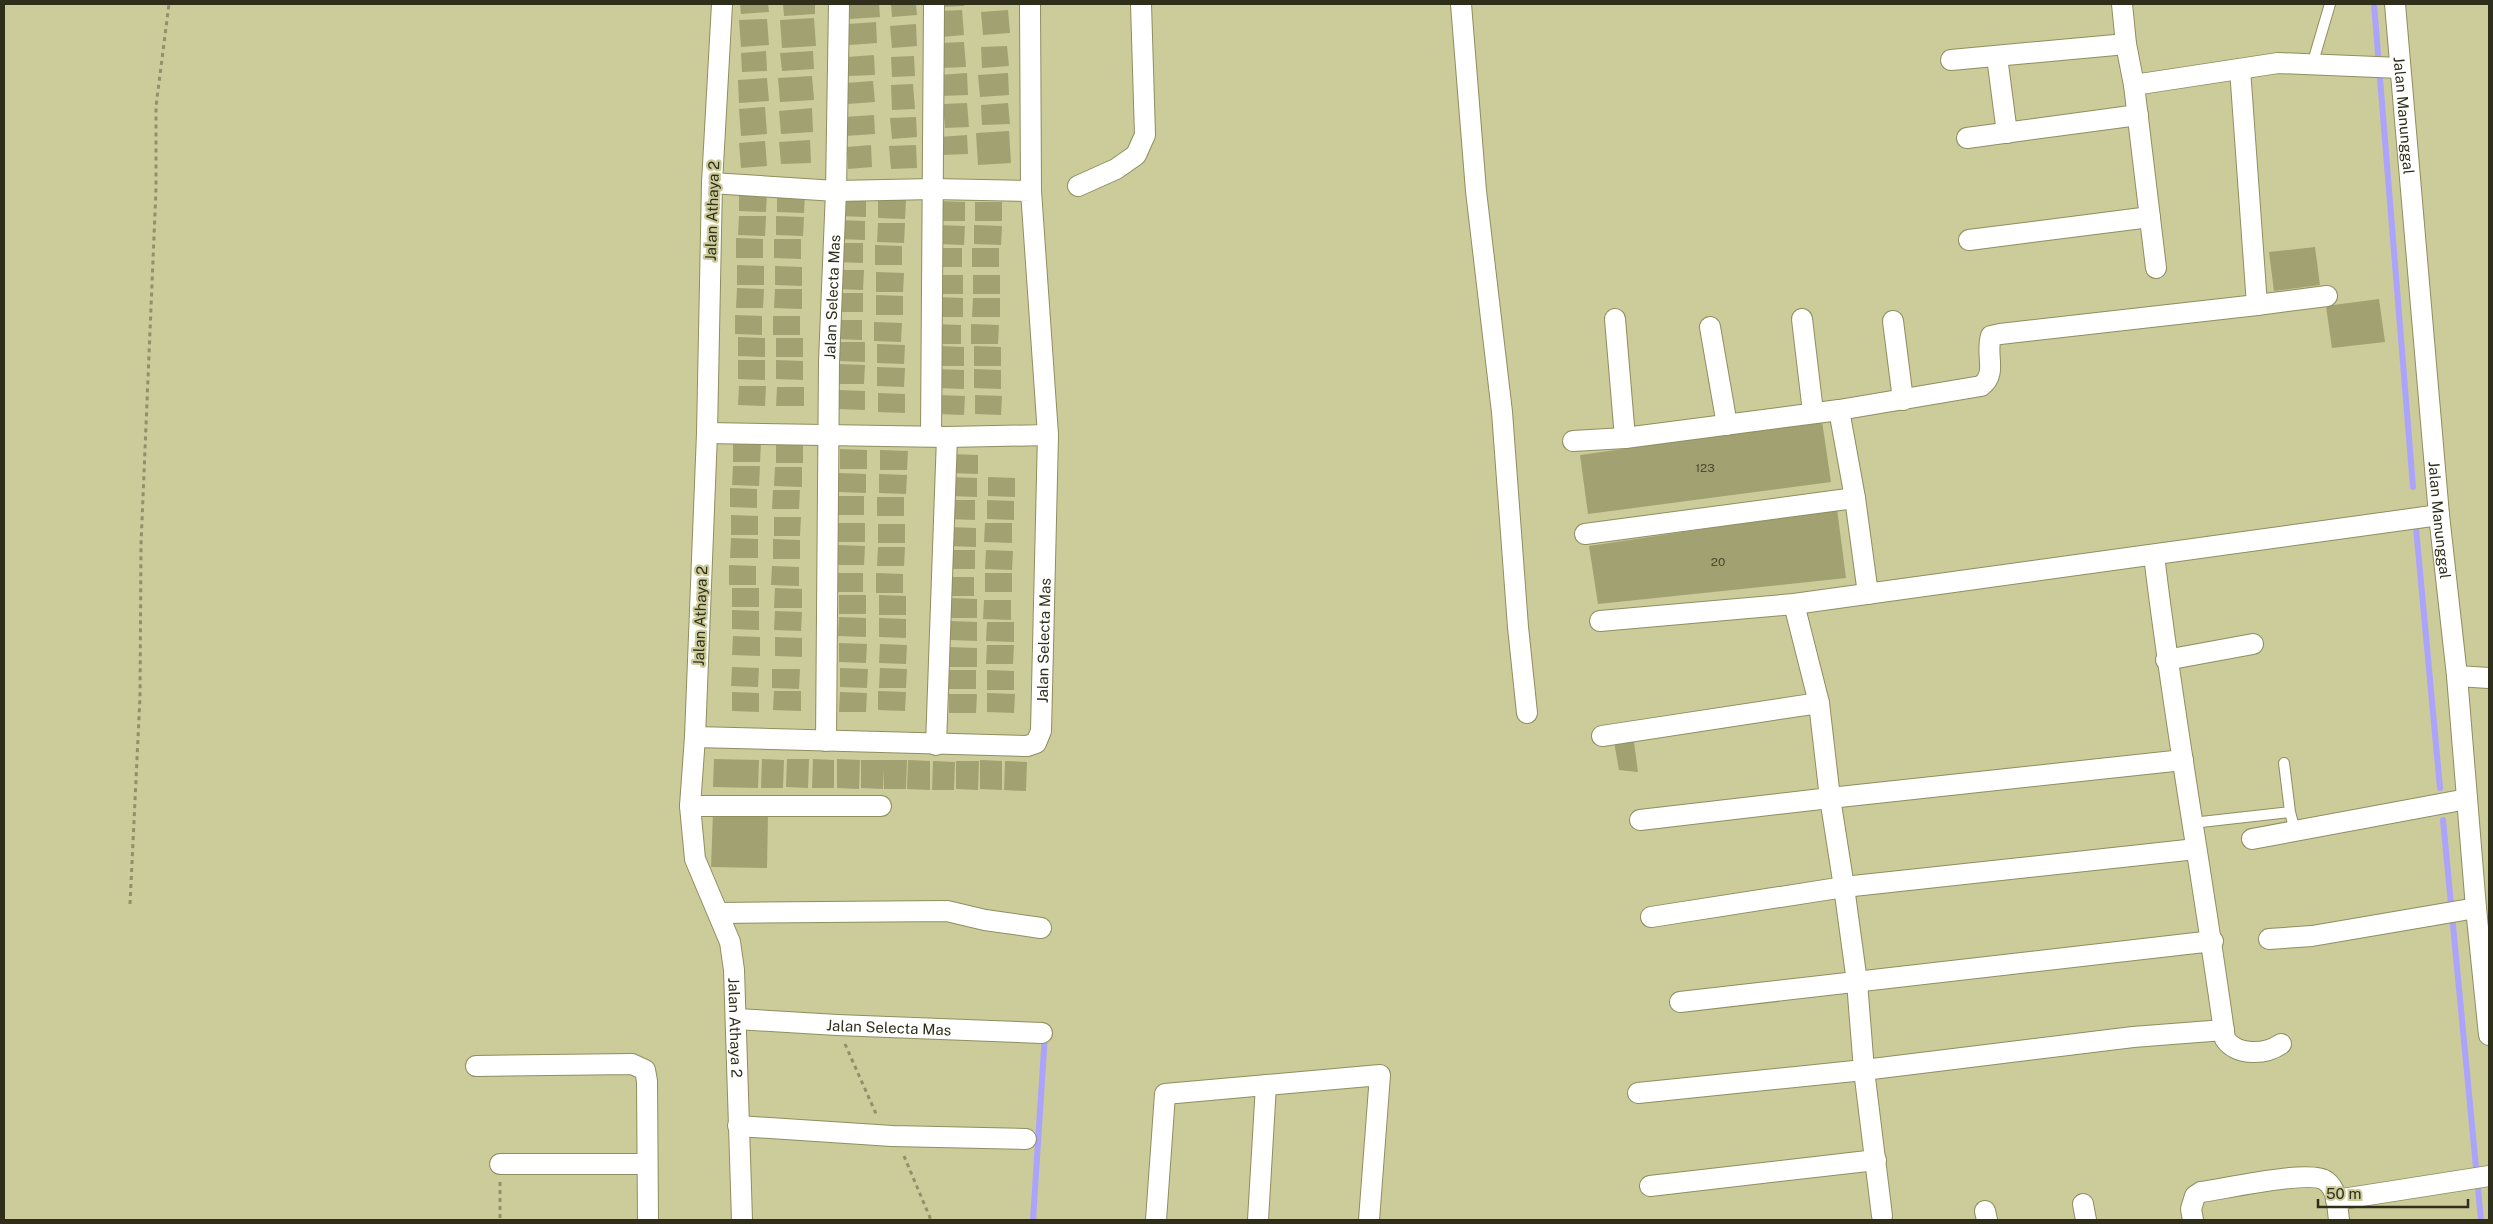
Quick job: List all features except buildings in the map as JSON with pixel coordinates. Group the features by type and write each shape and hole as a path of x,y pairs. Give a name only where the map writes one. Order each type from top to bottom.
{"street":[{"name":"Jalan Athaya 2","path":"722,4 712,183 707,433 696,737 690,806 695,859 707,892 719,913 730,942 737,1019 738,1126 742,1220"},
{"name":"Jalan Selecta Mas","path":"826,742 829,362 836,191 839,4"},
{"path":"934,4 934,189 939,437 936,745"},
{"name":"Jalan Selecta Mas","path":"696,737 1027,746 1036,743 1040,738 1048,435 1031,191 1030,4"},
{"path":"1078,186 1116,170 1136,155 1145,135 1141,4"},
{"path":"1461,4 1476,191 1502,412 1518,627 1528,713"},
{"path":"2122,4 2126,44 2138,115 2156,268"},
{"name":"Jalan Manunggal","path":"2395,4 2439,515 2457,676 2476,908 2489,1035"},
{"path":"1951,60 2126,44"},
{"path":"1997,56 2007,133"},
{"path":"2134,85 2278,63 2400,68"},
{"path":"2240,69 2257,305"},
{"path":"1967,138 2138,115"},
{"path":"712,183 836,191 934,189 1031,191"},
{"path":"1969,240 2150,217"},
{"path":"1573,441 1625,438 1812,412 1839,410 1981,386 1988,382 1991,374 1989,344 1991,336 2000,334 2328,296"},
{"path":"1615,318 1625,438"},
{"path":"1802,319 1812,412"},
{"path":"1893,321 1903,400"},
{"path":"1710,327 1727,425"},
{"path":"1839,410 1856,498 1868,594"},
{"path":"707,433 939,437 1048,435"},
{"path":"1585,534 1856,498"},
{"path":"1600,621 1794,604 2439,515"},
{"path":"2154,555 2166,660 2212,941 2225,1039 2230,1046 2244,1052 2272,1050 2281,1044"},
{"path":"1794,604 1819,703 1830,798 1857,982 1864,1070 1882,1216"},
{"path":"2166,660 2253,644"},
{"path":"2457,676 2489,678"},
{"path":"1602,736 1819,703"},
{"path":"1640,820 2183,760"},
{"path":"2252,839 2292,822 2467,799"},
{"path":"690,806 882,806"},
{"path":"1651,917 1844,887 2196,849"},
{"path":"2269,939 2312,936 2476,908"},
{"path":"719,913 947,911 985,920 1040,928"},
{"path":"1680,1002 2212,941"},
{"name":"Jalan Selecta Mas","path":"737,1019 1042,1033"},
{"path":"1638,1093 1864,1070 2133,1037 2224,1030"},
{"path":"476,1066 632,1064 640,1066 645,1070 647,1081 648,1220"},
{"path":"1156,1220 1165,1094 1380,1075 1369,1220"},
{"path":"1258,1220 1266,1085"},
{"path":"738,1126 892,1136 1026,1139"},
{"path":"1650,1186 1876,1160"},
{"path":"500,1164 647,1164"},
{"path":"2193,1220 2191,1208 2195,1196 2201,1192 2314,1176 2326,1180 2334,1190 2339,1220"},
{"path":"2336,1200 2489,1176"}],"lane":[{"path":"2312,65 2330,4"},
{"path":"2192,823 2292,822 2284,763"}],"path":[{"path":"130,904 140,697 141,544 156,189 156,106 169,4"},
{"path":"500,1164 500,1220"}],"waterway":[{"path":"2374,4 2413,487"},
{"path":"2416,528 2440,788"},
{"path":"2443,820 2481,1220"},
{"path":"1033,1220 1045,1034"}]}
